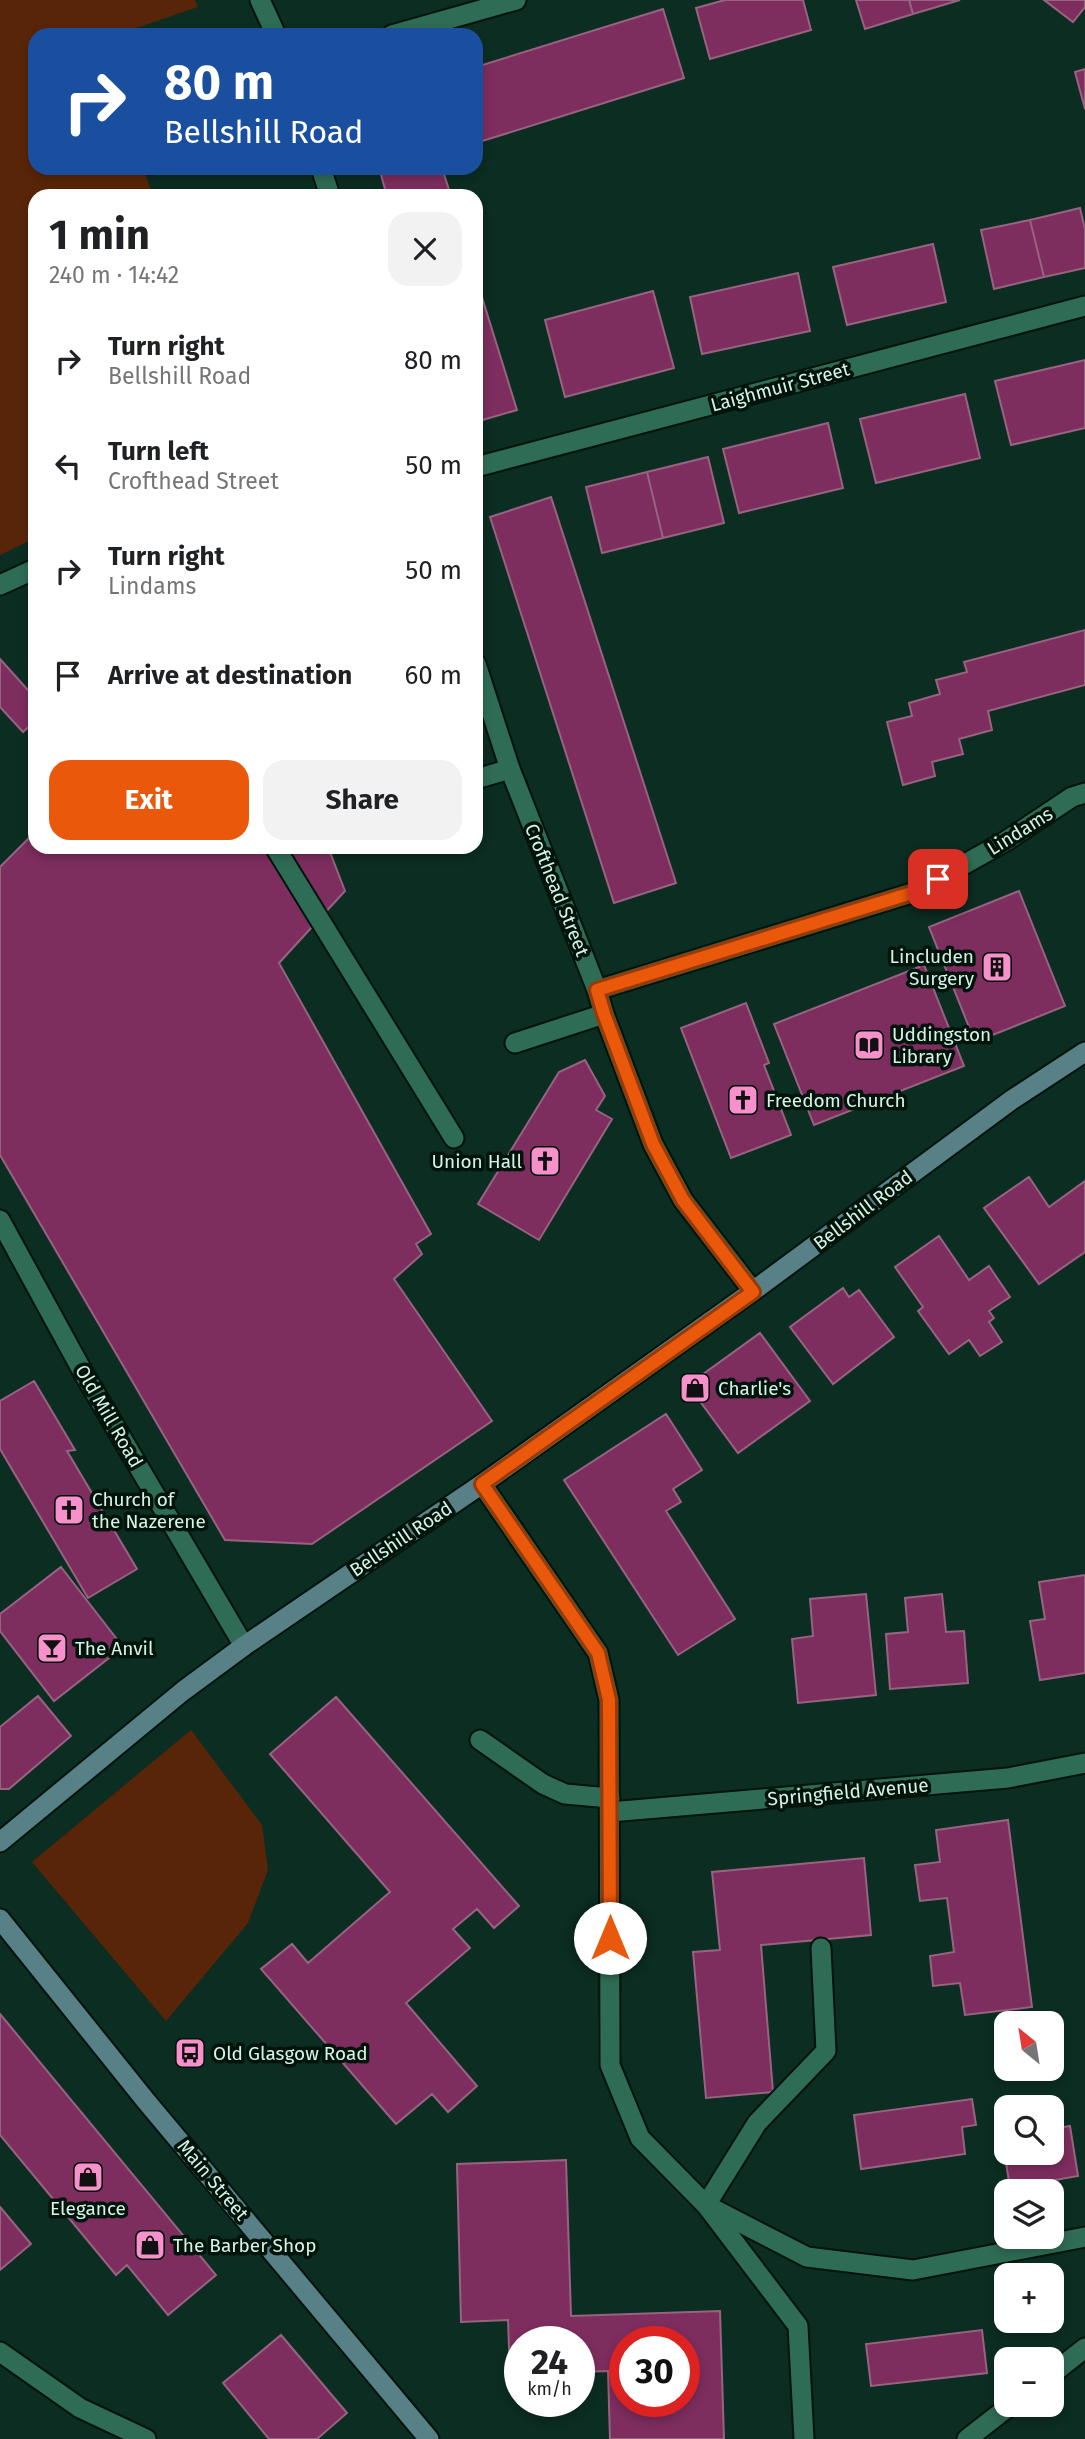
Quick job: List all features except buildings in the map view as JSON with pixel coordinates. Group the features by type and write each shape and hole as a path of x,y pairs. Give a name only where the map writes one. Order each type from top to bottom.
{"main road":[{"name":"Bellshill Road","path":"0,1842 183,1691 482,1484 753,1292 1013,1099 1085,1052"},
{"name":"Main Street","path":"0,1919 146,2101 429,2439"}],"street":[{"path":"260,0 273,28"},
{"path":"416,28 516,0"},
{"name":"Laighmuir Street","path":"483,465 1085,306"},
{"path":"0,585 28,572"},
{"name":"Crofthead Street","path":"483,686 510,769 597,990 653,1144 683,1200 753,1292"},
{"path":"483,777 510,769"},
{"name":"Lindams","path":"597,990 915,892 1006,841 1072,797 1085,793"},
{"path":"279,854 454,1138"},
{"path":"515,1043 604,1014"},
{"name":"Old Mill Road","path":"0,1220 84,1374 244,1647"},
{"path":"482,1484 598,1653 609,1700 610,2065 640,2138 706,2205 798,2326 804,2439"},
{"name":"Springfield Avenue","path":"480,1740 543,1784 565,1794 610,1805 1007,1778 1085,1763"},
{"path":"706,2205 757,2123 826,2051 821,1948"},
{"path":"706,2205 807,2257 913,2270 1085,2237"},
{"path":"1064,2365 1085,2348"},
{"path":"0,2352 80,2408 146,2439"},
{"path":"967,2439 995,2417"}],"shaded area":[{"path":"0,0 195,0 198,7 136,28 28,28 28,175 146,175 150,189 28,189 28,541 0,555"},
{"path":"191,1730 262,1825 268,1870 248,1923 166,2021 32,1862"}],"place":[{"name":"Lincluden Surgery","path":"997,967"},
{"name":"Uddingston Library","path":"869,1045"},
{"name":"Freedom Church","path":"743,1100"},
{"name":"Union Hall","path":"545,1161"},
{"name":"Charlie's","path":"695,1388"},
{"name":"Church of the Nazerene","path":"69,1510"},
{"name":"The Anvil","path":"52,1648"},
{"name":"Old Glasgow Road","path":"190,2053"},
{"name":"Elegance","path":"88,2177"},
{"name":"The Barber Shop","path":"150,2245"}],"route":[{"path":"610,1938 609,1700 598,1653 482,1484 753,1292 683,1200 653,1144 597,990 915,892 938,879"}]}
